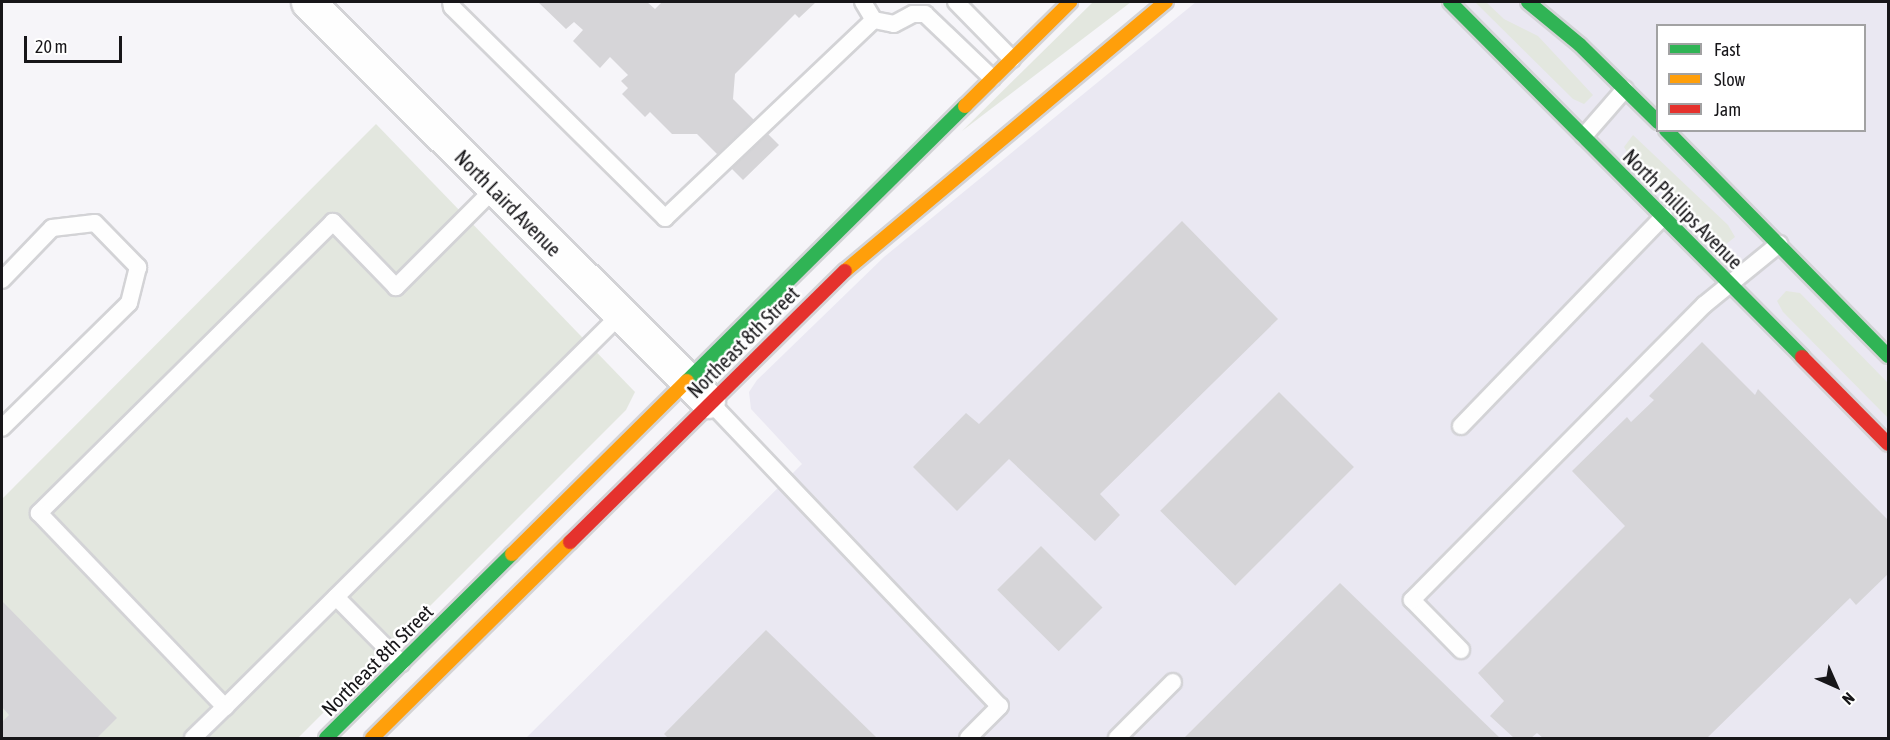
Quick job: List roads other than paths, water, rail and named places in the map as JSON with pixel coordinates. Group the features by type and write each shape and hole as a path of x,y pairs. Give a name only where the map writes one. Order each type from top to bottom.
{"main road":[{"name":"Northeast 8th Street","path":"326,738 1070,2"},
{"name":"Northeast 8th Street","path":"372,738 710,402 917,202 1166,2"},
{"name":"North Phillips Avenue","path":"1450,2 1888,444"},
{"path":"1528,2 1656,120"},
{"path":"1668,132 1888,356"}],"street":[{"name":"North Laird Avenue","path":"308,2 620,315 710,402"}],"lane":[{"path":"451,2 452,7 665,218 874,20"},
{"path":"863,2 874,20 894,24 913,14 925,14 992,78"},
{"path":"956,2 1012,59"},
{"path":"1584,136 1624,89"},
{"path":"225,707 39,513 333,222 396,287 494,189"},
{"path":"1461,426 1664,216"},
{"path":"2,280 52,228 95,223 138,267 129,303 2,428"},
{"path":"1461,651 1412,600 1704,305 1732,286 1779,244"},
{"path":"193,738 620,315"},
{"path":"710,402 1000,706 968,738"},
{"path":"336,597 402,663"},
{"path":"1118,738 1173,682"},
{"path":"361,704 399,738"}]}
